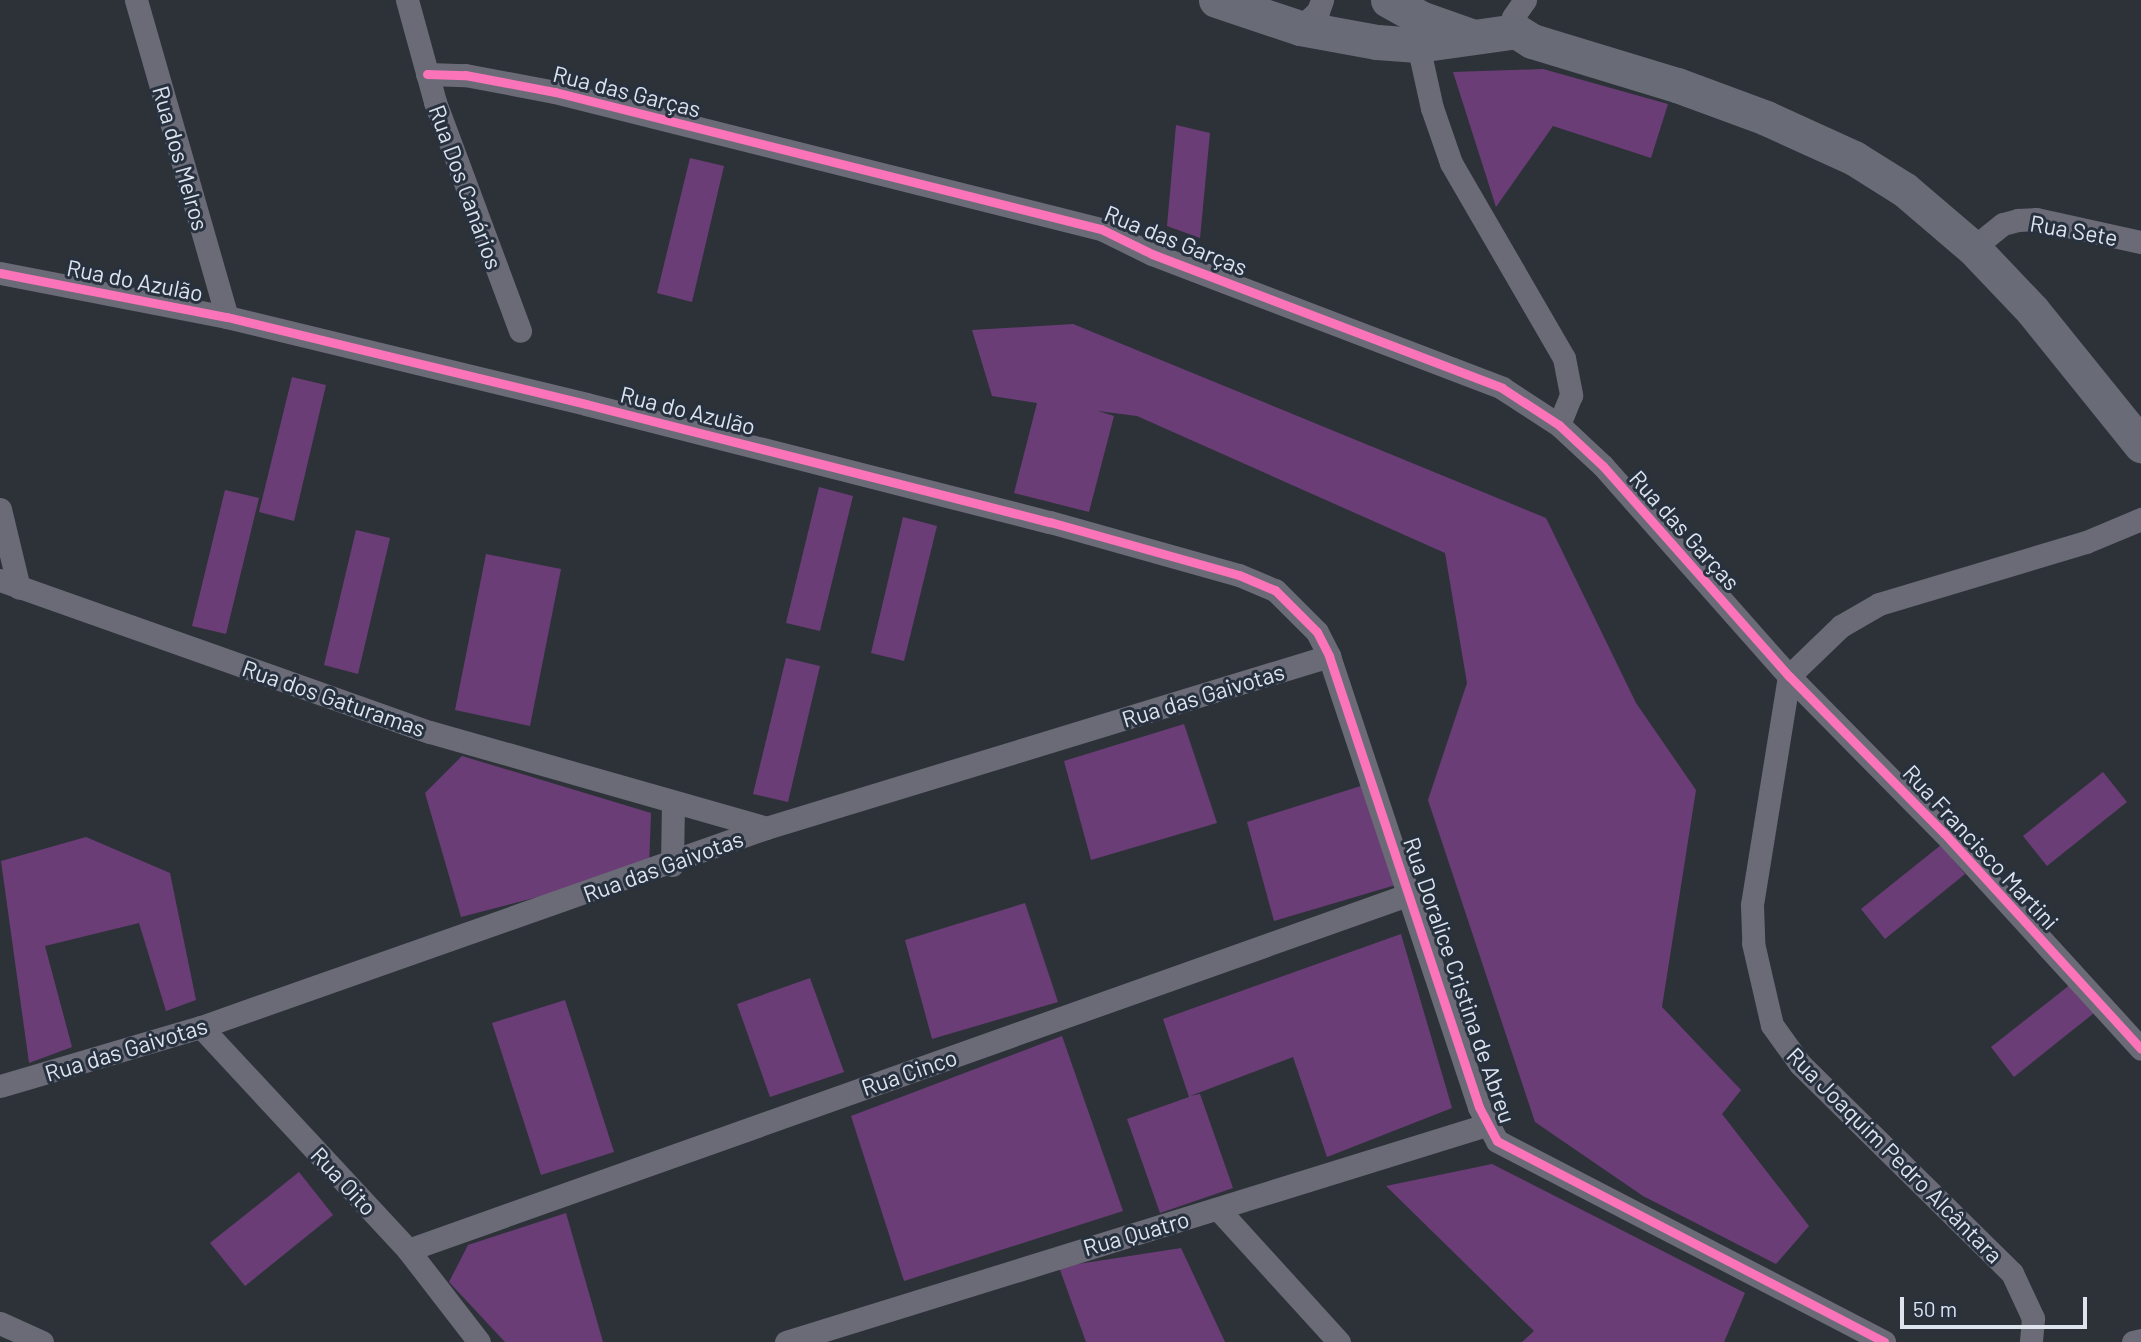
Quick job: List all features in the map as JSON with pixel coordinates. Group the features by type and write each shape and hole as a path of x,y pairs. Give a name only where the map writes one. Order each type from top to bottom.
{"main road":[{"path":"1216,0 1300,28 1419,32 1474,37 1520,15 1532,41 1677,85 1766,117 1854,158 1905,190 1973,247 2032,310 2141,445"},
{"path":"1388,0 1419,32"}],"street":[{"name":"Rua dos Melros","path":"136,0 227,317"},
{"name":"Rua Dos Canários","path":"407,0 427,74 520,331"},
{"path":"1300,28 1318,12 1322,0"},
{"path":"1419,32 1432,108 1451,163 1564,358 1571,395 1559,425"},
{"name":"Rua das Garças","path":"427,74 465,75 555,92 1101,229 1164,258 1424,355 1502,388 1559,425 1603,466 1789,676"},
{"name":"Rua Sete","path":"1973,247 2003,224 2036,219 2141,242"},
{"name":"Rua do Azulão","path":"0,273 227,317 1050,522 1239,575 1275,590 1299,609 1329,656"},
{"path":"0,509 10,584"},
{"path":"1789,676 1841,625 1879,604 2086,542 2141,519"},
{"name":"Rua dos Gaturamas","path":"10,584 430,732 766,828"},
{"name":"Rua das Gaivotas","path":"0,1086 201,1027 672,865 766,828 1329,656"},
{"name":"Rua Doralice Cristina de Abreu","path":"1329,656 1486,1125 1497,1141 1884,1342"},
{"name":"Rua Francisco Martini","path":"1789,676 1944,833 2141,1049"},
{"name":"Rua Joaquim Pedro Alcântara","path":"1789,676 1752,905 1752,943 1772,1025 1800,1064 2012,1273 2033,1318 2031,1342"},
{"path":"672,865 673,802"},
{"name":"Rua Cinco","path":"408,1250 1410,894"},
{"name":"Rua Oito","path":"201,1027 408,1250 479,1342"},
{"name":"Rua Quatro","path":"786,1342 1486,1125"},
{"path":"1218,1209 1339,1342"},
{"path":"0,1323 42,1342"},
{"path":"2133,1342 2141,1340"}],"shaded area":[{"path":"1543,69 1668,104 1651,158 1553,126 1496,207 1453,72"},
{"path":"1176,125 1210,133 1200,238 1167,226"},
{"path":"690,158 724,166 692,302 657,293"},
{"path":"1073,324 1546,518 1636,703 1696,790 1662,1007 1741,1090 1722,1114 1809,1226 1776,1264 1643,1196 1535,1122 1428,800 1467,683 1445,553 1137,416 1098,411 1114,416 1089,512 1014,493 1037,403 992,396 972,330"},
{"path":"292,377 326,385 294,521 259,512"},
{"path":"819,487 853,496 820,631 786,623"},
{"path":"225,490 259,498 226,634 192,626"},
{"path":"903,517 937,526 904,661 871,653"},
{"path":"356,530 390,538 358,674 324,665"},
{"path":"486,554 561,569 530,726 455,710"},
{"path":"786,658 820,666 788,802 753,794"},
{"path":"1184,724 1217,823 1091,860 1064,761"},
{"path":"462,756 651,813 649,868 461,917 425,793"},
{"path":"2103,772 2127,802 2047,866 2023,836"},
{"path":"1367,784 1399,884 1274,921 1247,822"},
{"path":"86,837 170,873 196,1000 166,1011 139,923 45,946 72,1047 29,1063 1,861"},
{"path":"1941,845 1965,874 1885,939 1861,909"},
{"path":"1025,903 1058,1002 932,1039 905,940"},
{"path":"1401,934 1452,1108 1327,1157 1293,1057 1190,1096 1200,1094 1233,1188 1160,1213 1127,1119 1189,1097 1163,1019"},
{"path":"810,978 844,1072 770,1097 737,1004"},
{"path":"2071,984 2094,1013 2014,1077 1991,1047"},
{"path":"565,1000 614,1152 541,1175 492,1023"},
{"path":"1062,1036 1123,1211 904,1281 851,1116"},
{"path":"1492,1164 1745,1293 1724,1342 1522,1342 1534,1331 1386,1186"},
{"path":"299,1172 333,1215 245,1286 210,1243"},
{"path":"566,1213 603,1342 505,1342 449,1282 468,1245"},
{"path":"1181,1248 1225,1342 1086,1342 1059,1267"}],"cycle path":[{"path":"427,74 465,75 555,92 1101,229 1152,254 1502,388 1559,425 1603,466 1789,676 1944,833 2141,1049"},
{"path":"0,273 227,317 586,404 1050,522 1239,575 1275,590 1317,632 1329,656 1479,1107 1497,1141 1884,1342"}]}
